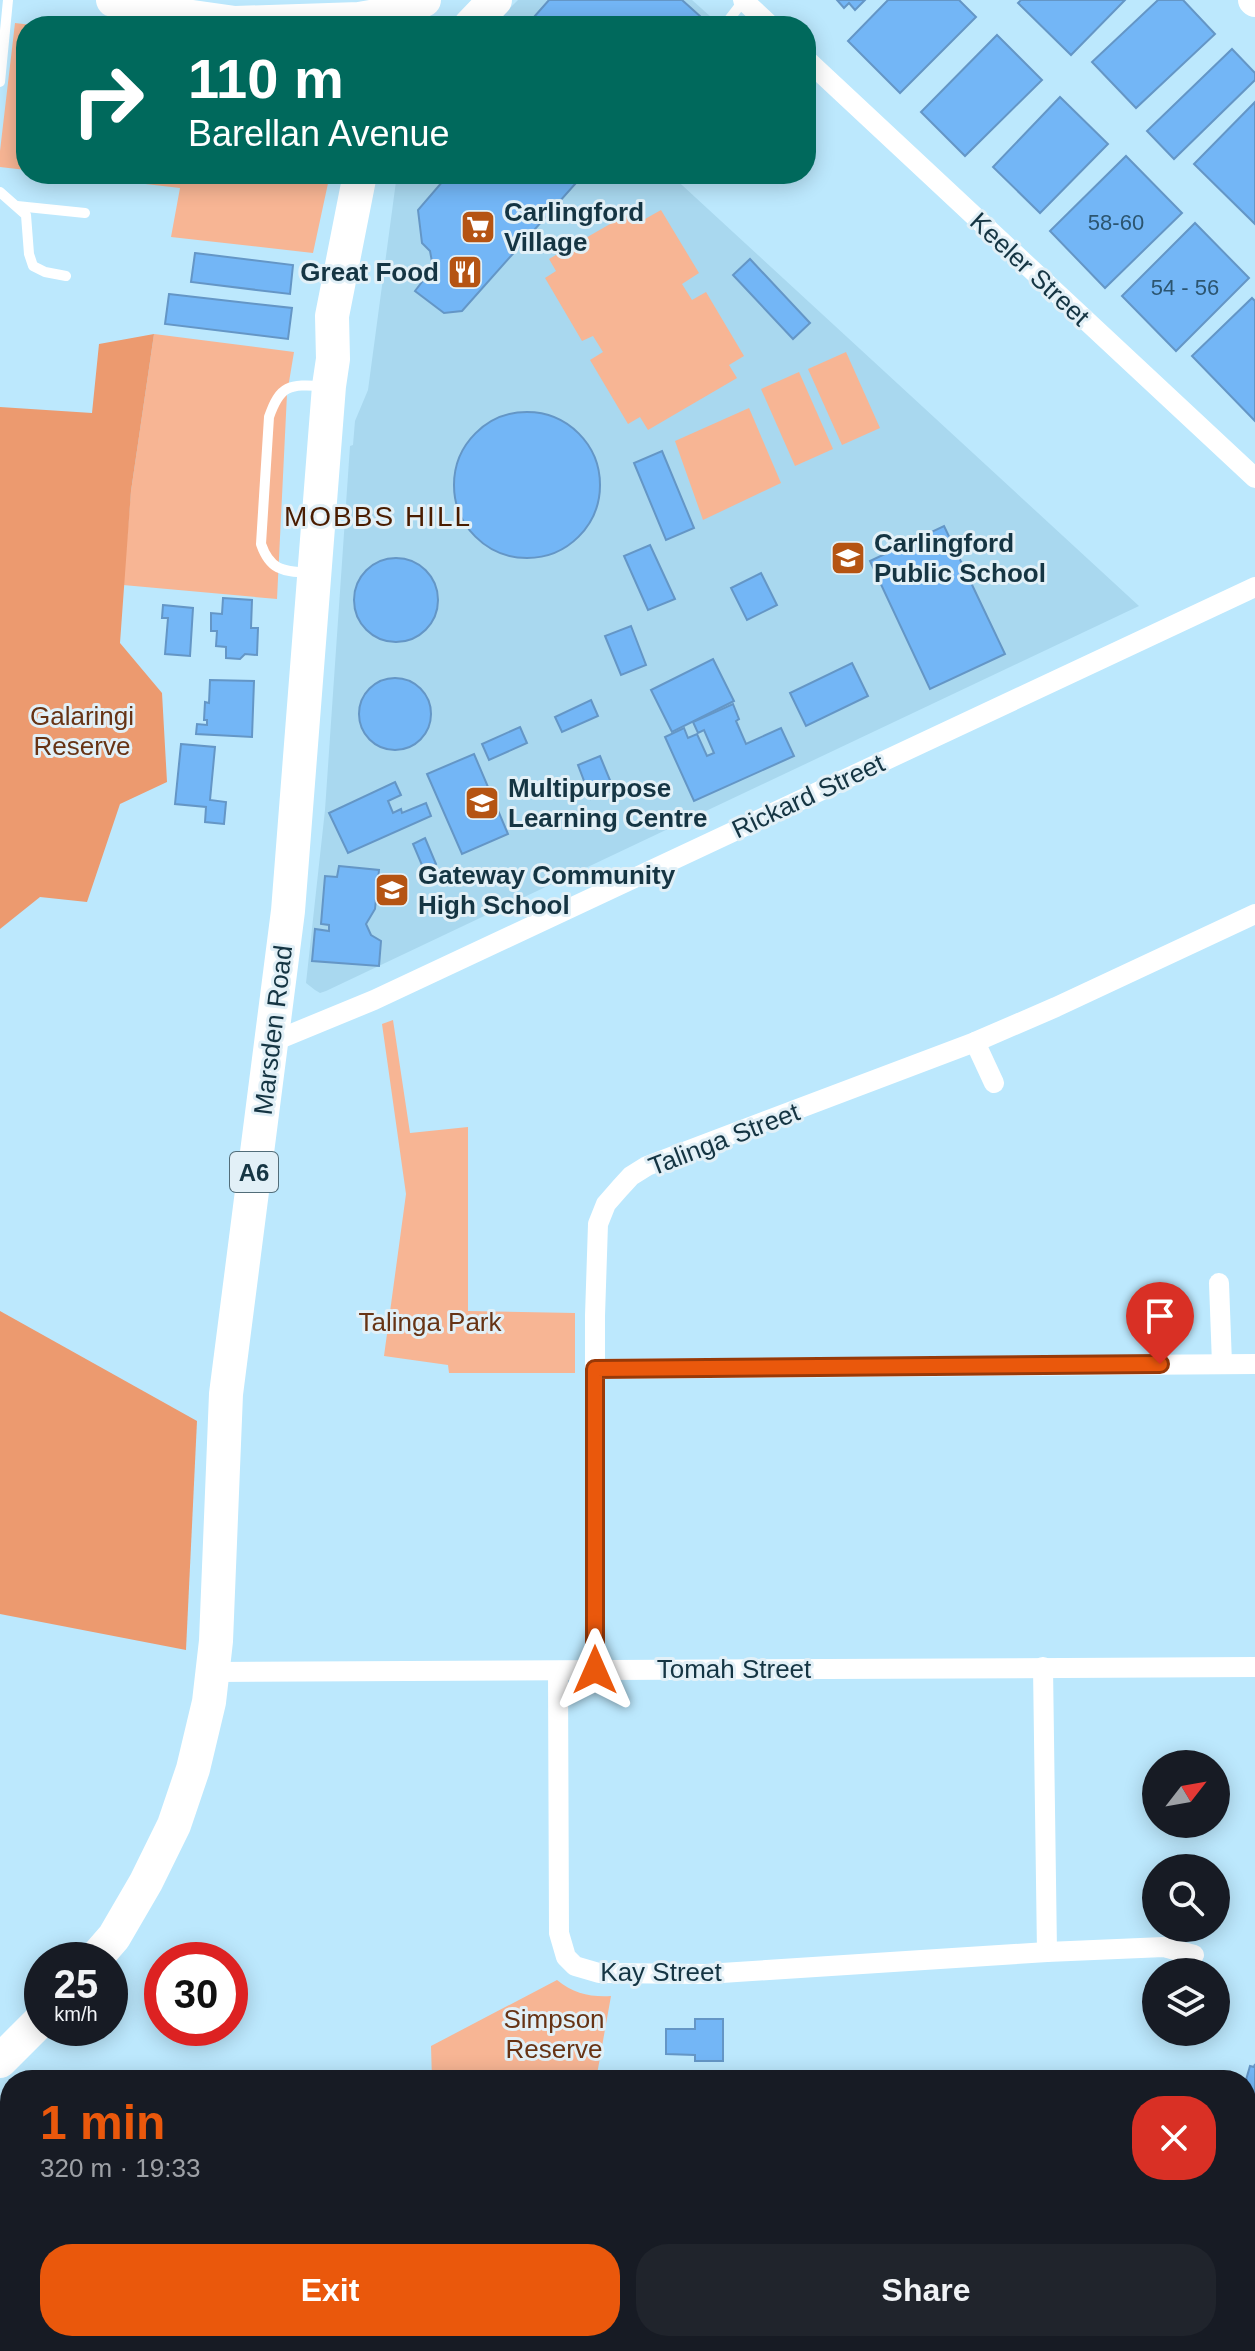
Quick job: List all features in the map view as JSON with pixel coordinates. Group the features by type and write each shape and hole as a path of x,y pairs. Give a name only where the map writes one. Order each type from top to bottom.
{"highway":[{"path":"113,0 185,16"},
{"path":"283,0 312,16"},
{"path":"480,16 495,0"},
{"path":"375,16 406,10"},
{"name":"Marsden Road","path":"110,1942 146,1882 174,1825 202,1737 213,1672 226,1394 293,862 331,373 332,316 358,184"},
{"name":"Marsden Road","path":"331,373 348,322 377,184"},
{"path":"0,2061 24,2037"}],"street":[{"path":"744,0 761,16"},
{"name":"Keeler Street","path":"816,68 1255,478"},
{"name":"Rickard Street","path":"272,1042 374,1000 1255,587"},
{"name":"Talinga Street","path":"595,1670 598,1224 606,1204 631,1176 647,1166 975,1042 1255,914"},
{"path":"975,1042 994,1083"},
{"path":"1219,1283 1222,1364"},
{"path":"595,1369 1255,1364"},
{"path":"1043,1667 1047,1952"},
{"name":"Tomah Street","path":"213,1672 1255,1667"},
{"name":"Kay Street","path":"558,1671 559,1933 566,1957 575,1966 599,1973 706,1974 1164,1947 1194,1955"}],"lane":[{"path":"0,82 8,0"},
{"path":"732,16 744,0"},
{"path":"1,197 26,215 33,266 66,276"},
{"path":"17,206 85,213"},
{"path":"314,573 288,572 274,566 266,558 261,544 269,417 276,398 283,390 307,385 331,373"}],"shaded area":[{"path":"518,0 692,0 710,16 502,16"},
{"path":"396,184 681,184 1139,606 320,993 306,983 325,810 350,446 353,445 355,421 368,390"}],"green space":[{"path":"16,23 16,169 0,167"},
{"path":"145,184 328,184 313,253 171,237 180,188"},
{"path":"638,208 645,219 661,210 699,273 682,284 692,300 706,292 744,356 729,365 737,378 648,430 640,417 628,424 590,360 603,352 593,336 582,341 545,278 556,271 549,259"},
{"path":"154,334 294,352 287,394 277,599 123,585 131,491"},
{"name":"Galaringi Reserve","path":"154,334 131,491 120,643 162,693 167,782 120,804 87,902 40,897 0,929 0,407 92,413 99,344"},
{"path":"846,352 880,428 842,445 808,369"},
{"path":"799,372 833,449 795,466 761,389"},
{"path":"749,408 781,483 703,520 675,441"},
{"name":"Talinga Park","path":"393,1020 410,1133 468,1127 468,1311 575,1313 575,1373 449,1373 448,1365 384,1356 406,1194 382,1024"},
{"path":"0,1311 197,1421 186,1650 0,1614"},
{"name":"Simpson Reserve","path":"557,1980 582,1994 611,1996 598,2070 432,2070 431,2046"}],"building":[{"path":"549,0 682,0 700,16 535,16"},
{"path":"837,0 865,0 855,10 849,3 844,8"},
{"path":"888,0 959,0 976,17 900,93 848,41"},
{"path":"1021,0 1125,0 1071,55 1018,3"},
{"path":"1158,0 1183,0 1215,34 1136,108 1092,62"},
{"path":"997,35 1042,80 965,156 921,112"},
{"path":"1232,49 1255,73 1255,80 1174,159 1147,131"},
{"path":"1060,97 1108,144 1040,213 993,167"},
{"path":"1255,102 1255,224 1194,164"},
{"path":"1126,156 1182,213 1105,288 1050,231"},
{"name":"Carlingford Village","path":"440,184 575,184 462,311 444,313 415,291 425,278 437,271 430,251 422,243 418,210"},
{"path":"1195,223 1249,278 1176,351 1122,296"},
{"path":"195,253 293,265 290,294 191,282"},
{"path":"750,259 810,323 793,339 733,275"},
{"path":"169,294 292,308 288,339 165,324"},
{"path":"1252,298 1255,301 1255,421 1192,356"},
{"path":"527,412 555,418 578,434 594,457 600,485 594,513 578,536 555,552 527,558 499,552 476,536 460,513 454,485 460,457 476,434 499,418"},
{"path":"662,451 694,528 666,540 634,463"},
{"path":"944,526 1005,654 930,689 870,561"},
{"path":"650,545 675,599 648,610 624,556"},
{"path":"396,558 412,561 426,570 435,584 438,600 435,616 426,630 412,639 396,642 380,639 366,630 357,616 354,600 357,584 366,570 380,561"},
{"path":"761,573 777,605 747,620 731,588"},
{"path":"223,598 252,600 251,628 258,628 257,655 226,658 226,647 216,646 217,631 211,631 211,613 222,614"},
{"path":"163,605 193,608 190,656 165,654 168,618 162,618"},
{"path":"631,626 646,665 621,675 605,636"},
{"path":"713,659 734,701 672,732 651,690"},
{"path":"852,663 868,696 806,726 790,693"},
{"path":"395,678 415,684 425,694 431,714 425,734 415,744 395,750 375,744 365,734 359,714 365,694 375,684"},
{"path":"210,680 254,681 252,737 196,734 197,724 207,725 207,720 204,720 205,702 209,703"},
{"path":"591,700 598,716 562,732 555,717"},
{"path":"733,704 739,719 736,721 746,744 781,728 794,756 694,801 665,737 684,728 688,738 697,734 707,756 714,753 704,730 698,733 693,722"},
{"path":"520,727 527,743 489,760 482,744"},
{"path":"181,744 215,747 210,800 226,802 224,824 205,822 206,807 175,804"},
{"path":"474,754 508,834 462,854 427,774"},
{"path":"600,756 614,790 591,799 578,765"},
{"path":"395,782 401,795 388,801 393,813 401,809 402,813 426,803 431,816 348,853 329,813"},
{"path":"425,838 436,864 424,870 413,844"},
{"path":"339,866 379,870 375,909 366,924 371,935 381,941 379,966 312,961 315,929 329,931 329,925 321,924 325,876 337,877"},
{"path":"695,2019 723,2019 723,2061 695,2061 695,2055 666,2054 666,2029 695,2029"}],"place":[{"name":"Carlingford Village","path":"478,227"},
{"name":"Great Food","path":"465,272"},
{"name":"Carlingford Public School","path":"848,558"},
{"name":"Multipurpose Learning Centre","path":"482,803"},
{"name":"Gateway Community High School","path":"392,890"}],"district":[{"name":"MOBBS HILL","path":"378,516"}],"route":[{"path":"595,1670 595,1369 1160,1364"}]}
